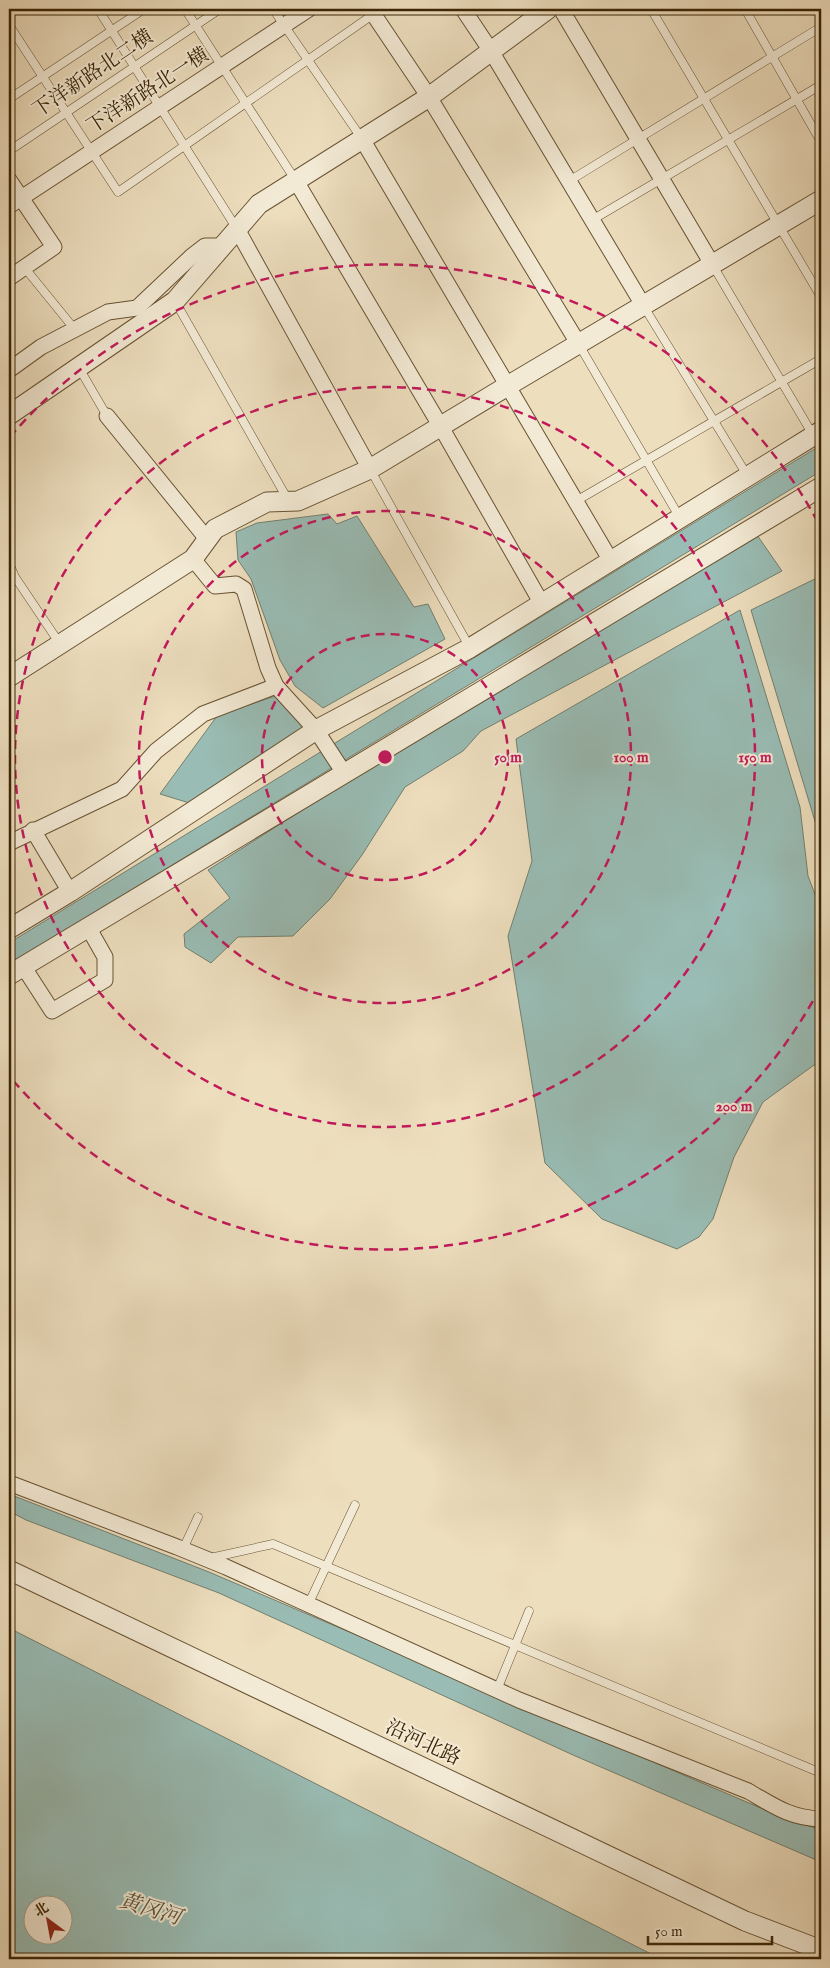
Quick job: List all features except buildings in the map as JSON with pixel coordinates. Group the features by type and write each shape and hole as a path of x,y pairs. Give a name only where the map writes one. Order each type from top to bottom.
{"street":[{"name":"下洋新路北一横","path":"15,202 309,9"},
{"path":"463,9 491,51 643,305"},
{"path":"9,415 175,301 259,204 429,97 548,9"},
{"path":"561,9 712,264"},
{"path":"375,11 578,343"},
{"path":"362,139 509,384 611,561"},
{"path":"9,180 15,202 54,247 9,278"},
{"path":"296,182 441,427 542,604"},
{"path":"9,677 192,559 215,529 267,502 298,502 370,469 509,384 821,200"},
{"path":"237,229 370,469"},
{"path":"9,370 41,347 108,312 137,308 205,246 223,246"},
{"path":"107,416 207,539"},
{"path":"9,929 70,892 316,730 470,648 747,475 818,433"},
{"path":"88,927 105,956 105,980 52,1011 16,970 821,487"},
{"path":"192,559 215,586 236,584 244,589 268,668 276,686 316,730 344,773"},
{"path":"9,843 122,789 156,751 203,714 276,686"},
{"path":"33,830 70,892"},
{"path":"9,1483 183,1549 497,1690 748,1791 782,1811 821,1819"},
{"name":"沿河北路","path":"9,1570 745,1921 821,1950"}],"lane":[{"path":"98,9 237,229"},
{"path":"9,99 144,9"},
{"path":"185,9 296,182"},
{"name":"下洋新路北二横","path":"9,151 134,65 220,9"},
{"path":"273,9 362,139"},
{"path":"651,9 821,297"},
{"path":"745,9 821,142"},
{"path":"9,25 118,192 375,11"},
{"path":"569,181 821,27"},
{"path":"592,220 821,85"},
{"path":"712,264 782,382 818,433"},
{"path":"24,267 72,326"},
{"path":"175,301 289,502"},
{"path":"643,305 747,475"},
{"path":"578,343 680,518"},
{"path":"576,501 821,359"},
{"path":"79,367 107,416"},
{"path":"370,469 470,648"},
{"path":"9,563 15,577 60,644"},
{"path":"308,1605 355,1505"},
{"path":"183,1549 198,1517"},
{"path":"206,1559 273,1544 821,1773"},
{"path":"497,1690 528,1611"}],"water":[{"path":"821,445 821,471 9,965 9,943"},
{"path":"328,514 337,524 357,516 414,607 428,604 445,639 323,708 295,686 280,660 251,579 238,560 236,532 257,523"},
{"path":"757,535 782,571 481,731 463,751 405,787 362,855 330,899 293,936 238,937 211,963 185,947 184,934 230,898 208,870 403,746"},
{"path":"821,576 821,841 751,610"},
{"path":"740,610 800,807 808,876 821,910 821,1060 763,1102 734,1157 713,1219 699,1237 677,1249 602,1219 545,1163 508,936 532,861 516,739"},
{"path":"275,696 304,725 305,733 196,805 160,794 217,716"},
{"path":"9,1494 209,1572 784,1818 821,1830 821,1862 573,1755 219,1593 26,1520 9,1511"},
{"name":"黄冈河","path":"9,1628 661,1959 9,1959"}]}
